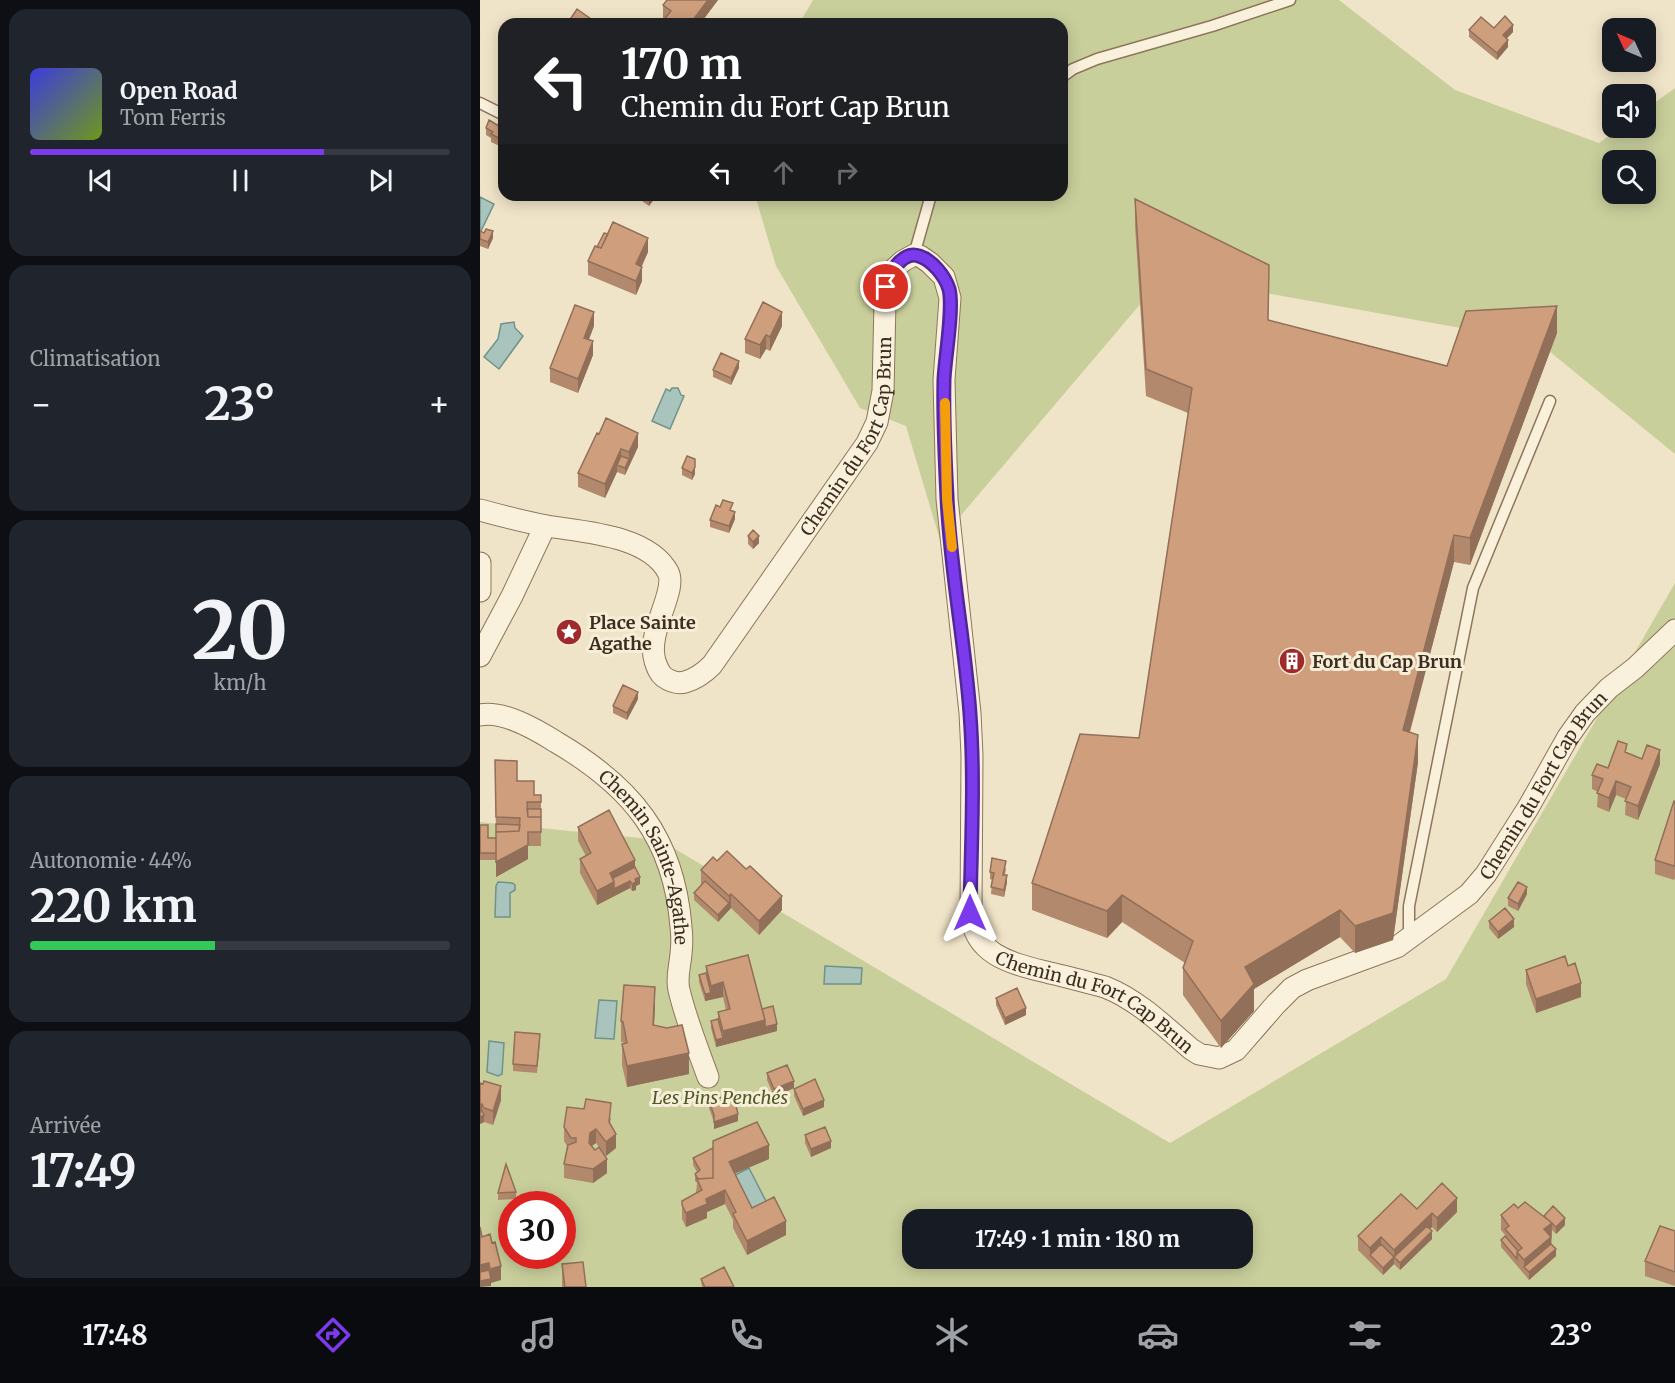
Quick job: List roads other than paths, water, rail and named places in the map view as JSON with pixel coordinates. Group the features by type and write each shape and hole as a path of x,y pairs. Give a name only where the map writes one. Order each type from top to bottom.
{"street":[{"name":"Chemin du Fort Cap Brun","path":"480,510 545,526 613,537 655,557 668,572 670,580 669,593 653,639 654,658 658,669 666,678 675,683 692,680 702,675 712,665 873,433 883,391 887,281 897,265 914,255 930,263 944,277 950,298 944,380 947,499 970,713 972,755 970,913 974,931 980,941 995,955 1016,964 1105,987 1119,993 1142,1008 1191,1049 1199,1054 1219,1058 1236,1050 1292,988 1306,980 1397,947 1461,900 1476,886 1528,808 1577,723 1601,695 1635,668 1675,630"},
{"path":"480,656 545,526"},
{"path":"480,563 480,591"},
{"name":"Chemin Sainte-Agathe","path":"480,715 493,714 524,724 576,753 618,786 647,820 666,858 675,889 681,929 678,988 708,1077"}],"lane":[{"path":"1068,72 1097,59 1212,26 1290,0"},
{"path":"480,103 498,113"},
{"path":"914,255 929,201"},
{"path":"1408,938 1409,906 1473,588 1550,401"}],"water":[{"path":"480,197 494,204 481,231 480,231"},
{"path":"514,322 515,328 523,336 499,369 484,357 498,339 501,324"},
{"path":"672,388 678,388 684,396 670,429 652,421 666,389 670,391"},
{"path":"498,882 515,885 515,890 510,893 510,917 495,917"},
{"path":"825,966 862,968 861,984 824,984"},
{"path":"599,1000 617,1001 614,1039 595,1038"},
{"path":"489,1041 504,1043 502,1074 498,1076 487,1072"},
{"path":"749,1168 771,1211 753,1220 731,1177"}],"place":[{"name":"Place Sainte Agathe","path":"569,632"},
{"name":"Fort du Cap Brun","path":"1292,661"}],"park label":[{"name":"Les Pins Penchés","path":"720,1097"}]}
